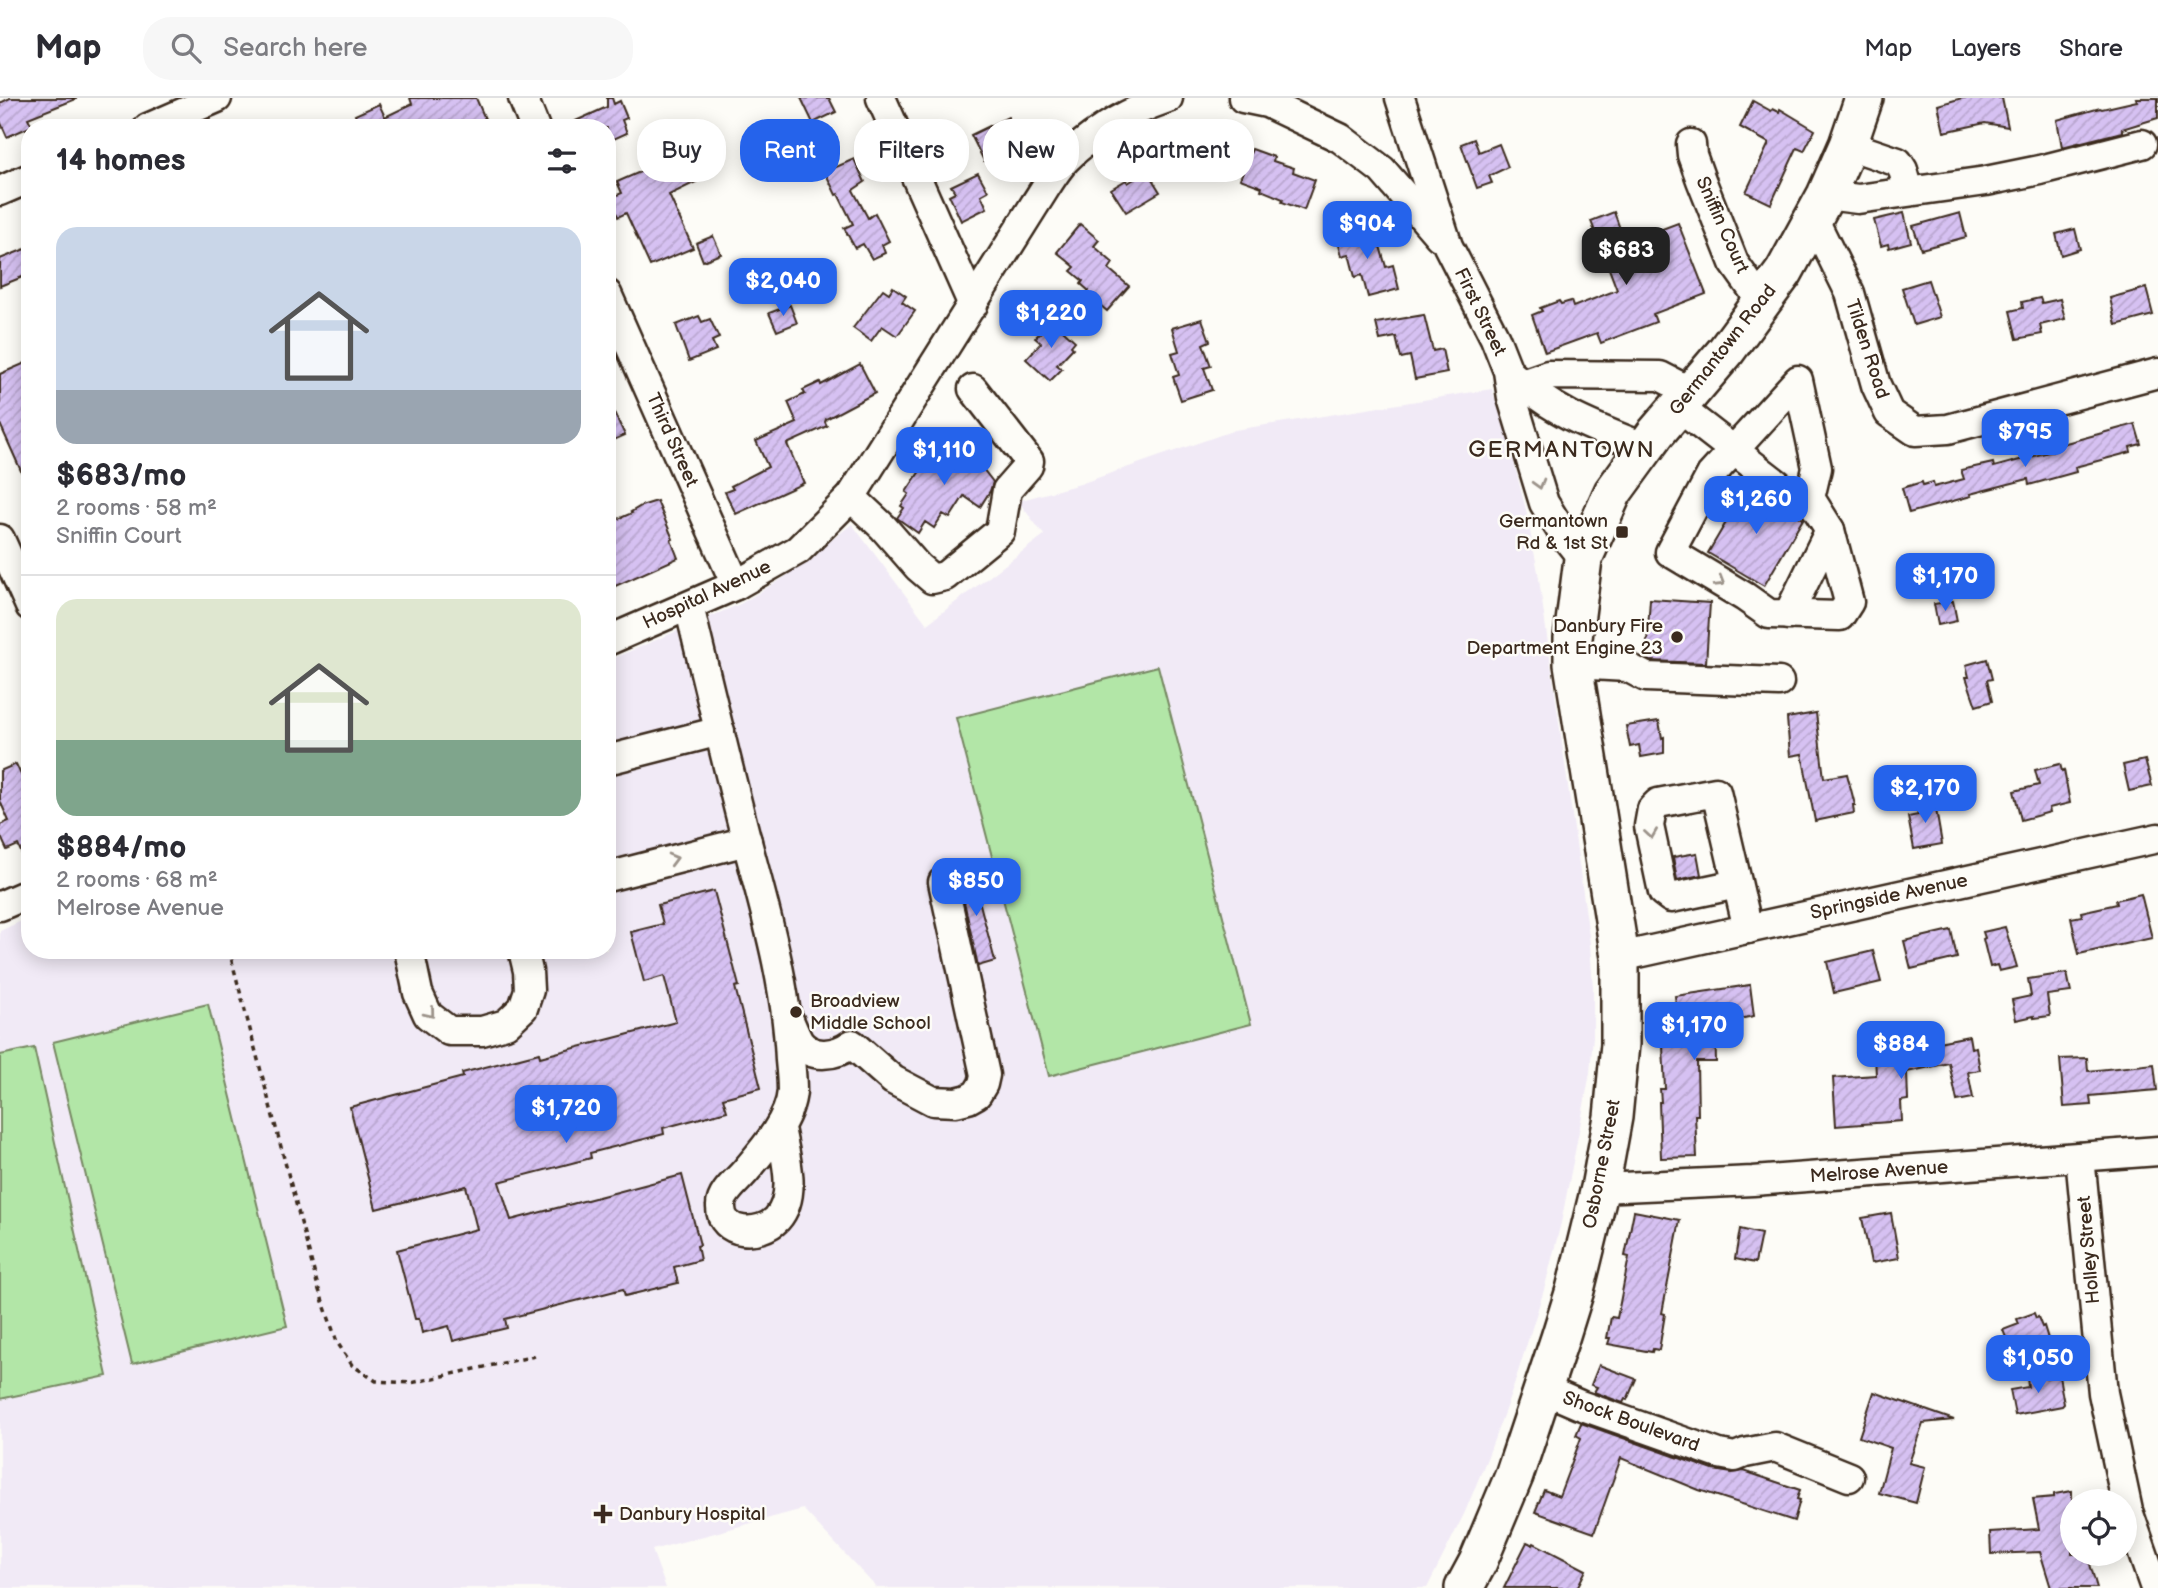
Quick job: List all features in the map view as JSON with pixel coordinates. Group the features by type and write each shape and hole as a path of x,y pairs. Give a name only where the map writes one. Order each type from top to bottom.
{"main road":[{"name":"Germantown Road","path":"1573,651 1583,559 1612,492 1726,351 1784,272 1820,208 1848,145 1864,98"},
{"name":"Osborne Street","path":"1464,1588 1478,1562 1514,1476 1575,1290 1600,1188 1613,1117 1620,1044 1620,957 1573,651"}],"street":[{"path":"164,118 217,98"},
{"path":"523,98 531,119"},
{"path":"881,98 973,305"},
{"name":"Hospital Avenue","path":"616,637 736,585 798,550 851,497 1034,204 1065,160 1096,133 1138,108 1168,98"},
{"path":"1243,98 1267,103 1340,138 1382,170 1448,246"},
{"name":"First Street","path":"1400,98 1448,246 1515,377 1512,398 1544,503 1583,559"},
{"name":"Sniffin Court","path":"1691,144 1701,180 1734,263 1761,301"},
{"path":"1820,208 1858,199 1986,181 2143,144"},
{"path":"1848,145 1898,162 1909,191"},
{"path":"0,191 21,182"},
{"name":"Tilden Road","path":"1820,208 1850,293 1876,385 1889,414 1916,431 1948,429 2158,373"},
{"name":"Third Street","path":"616,315 736,585"},
{"path":"1515,377 1660,376 1733,450 1785,490 1810,498 1830,530 1849,602 1840,616 1778,614 1670,552 1711,475 1733,450 1798,380 1816,468 1810,498"},
{"path":"1515,377 1548,405 1586,425 1646,448"},
{"path":"851,497 932,579 945,576 1000,531 1007,490 1028,466 1029,461 973,389"},
{"path":"1778,614 1830,530"},
{"path":"0,539 21,586"},
{"path":"689,606 774,941 789,1020 792,1094 780,1128"},
{"path":"1573,651 1627,667 1646,677 1779,682"},
{"path":"616,758 720,731"},
{"name":"Springside Avenue","path":"1620,957 2158,838"},
{"path":"616,875 747,841"},
{"path":"789,1020 801,1044 813,1051 830,1055 841,1053 852,1044 893,1080 933,1101 956,1102 977,1094 985,1075 943,882"},
{"path":"1737,884 1748,929"},
{"path":"0,906 21,897"},
{"path":"411,959 418,993 428,1015 449,1031 482,1031 506,1024 523,1008 529,990 525,959"},
{"name":"Melrose Avenue","path":"1600,1188 1753,1181 2158,1151"},
{"name":"Holley Street","path":"2080,1157 2103,1393 2128,1511 2155,1588"},
{"name":"Shock Boulevard","path":"1543,1389 1580,1405 1719,1454 1735,1457 1745,1452 1775,1447 1849,1477"}],"path":[{"path":"231,959 318,1287 337,1342 352,1365 376,1381 411,1383 535,1356"}],"shaded area":[{"name":"Broadview Middle School","path":"1492,389 1526,510 1538,572 1590,943 1593,1036 1590,1073 1561,1223 1544,1290 1488,1456 1465,1512 1427,1588 877,1588 803,1509 652,1550 666,1588 0,1588 0,931 21,921 21,959 616,959 616,657 740,604 785,577 852,524 927,624 1044,535 1018,501 1080,484 1235,430"}],"green space":[{"path":"1158,666 1251,1024 1049,1076 956,718"},
{"path":"208,1004 287,1326 132,1364 53,1042"},
{"path":"34,1048 107,1376 0,1399 0,1055"}],"building":[{"path":"10,98 76,98 28,119 21,119 21,131 7,137 0,121 0,103"},
{"path":"410,98 476,98 485,119 357,119 355,115 379,104 385,117 412,104"},
{"path":"607,98 612,98 614,104 620,101 627,118 622,120 627,133 616,138 616,119 580,119 607,107"},
{"path":"801,98 829,98 836,112 821,119 811,119"},
{"path":"1962,98 2002,98 2008,127 1985,123 1944,132 1938,105"},
{"path":"2136,98 2158,98 2158,118 2122,129 2122,132 2062,147 2057,120 2137,101"},
{"path":"1753,101 1771,111 1773,109 1779,112 1780,109 1815,130 1804,151 1797,148 1771,204 1746,192 1769,143 1740,127"},
{"path":"983,129 983,159 971,135"},
{"path":"1474,139 1479,152 1499,144 1508,167 1489,176 1492,183 1477,188 1461,144"},
{"path":"1254,150 1274,157 1273,161 1294,168 1293,172 1315,180 1304,210 1282,202 1283,199 1261,190 1262,187 1248,182 1254,182"},
{"path":"854,159 854,182 865,182 853,190 868,218 875,213 889,241 882,245 885,253 872,259 863,244 855,248 844,228 853,224 830,182 840,182 840,165"},
{"path":"637,173 637,182 696,182 669,195 693,248 650,266 626,213 618,217 616,212 616,196 622,193 617,182"},
{"path":"978,173 988,191 981,195 987,208 961,221 949,195 955,192 951,186 959,182 969,182 969,177"},
{"path":"1123,182 1154,182 1160,192 1126,212 1111,189"},
{"path":"1614,212 1625,243 1678,223 1706,294 1653,314 1656,322 1601,343 1597,333 1545,352 1532,315 1542,311 1540,308 1559,301 1561,304 1571,301 1573,307 1617,290 1591,221"},
{"path":"1904,213 1911,242 1889,248 1888,244 1881,246 1874,220"},
{"path":"1960,213 1966,237 1921,249 1913,226"},
{"path":"1080,224 1099,240 1094,246 1113,263 1109,269 1129,286 1107,311 1087,294 1089,291 1081,284 1083,281 1071,271 1075,267 1057,252"},
{"path":"1367,225 1373,248 1380,246 1386,267 1393,265 1399,289 1368,297 1362,275 1355,277 1349,254 1342,256 1336,232"},
{"path":"2075,229 2080,249 2061,255 2056,234"},
{"path":"713,236 721,254 703,261 696,243"},
{"path":"21,251 21,278 0,286 0,259"},
{"path":"1928,280 1940,317 1914,325 1902,288"},
{"path":"893,287 906,296 902,302 915,311 897,336 882,326 871,341 853,328 883,289 889,293"},
{"path":"2146,288 2153,315 2116,325 2110,298"},
{"path":"2040,298 2042,303 2060,299 2065,319 2040,325 2042,334 2017,339 2010,311 2023,308 2022,302"},
{"path":"790,305 797,323 777,331 769,313"},
{"path":"1424,315 1433,351 1442,349 1447,373 1415,379 1410,356 1401,358 1396,337 1380,340 1376,323"},
{"path":"699,316 702,322 710,319 719,338 712,341 716,350 689,361 676,325"},
{"path":"1202,319 1210,341 1203,344 1211,366 1204,368 1212,390 1181,400 1173,377 1179,375 1172,353 1179,351 1172,328"},
{"path":"1052,320 1075,341 1071,346 1073,348 1057,365 1062,369 1050,381 1026,359 1041,343 1035,338"},
{"path":"860,364 875,393 826,419 827,426 787,444 804,483 736,514 725,492 733,489 731,486 768,467 756,441 797,423 788,402 805,394 803,390 820,382 821,385"},
{"path":"21,365 21,471 0,424 0,374"},
{"path":"616,416 625,435 616,439"},
{"path":"2135,424 2141,444 2130,447 2131,452 2075,467 2076,472 2029,485 2028,479 1909,513 1902,488 1922,482 1923,485 1933,482 1934,487 1964,479 1961,470 1993,463 1994,467 2056,450 2055,446"},
{"path":"952,440 969,451 993,482 990,491 980,507 964,496 950,518 943,514 934,528 925,522 918,533 897,518 909,494 906,492 934,450 942,455"},
{"path":"1748,485 1803,519 1764,586 1708,553"},
{"path":"657,501 678,558 616,586 616,520 641,506"},
{"path":"1650,599 1710,603 1706,663 1650,661 1646,658"},
{"path":"1953,601 1957,621 1938,625 1934,604"},
{"path":"1987,659 1992,679 1987,680 1992,701 1976,706 1966,677 1969,677 1966,665"},
{"path":"1816,713 1824,778 1847,774 1855,805 1854,813 1815,821 1802,754 1790,756 1787,718"},
{"path":"1659,721 1662,738 1664,737 1664,753 1641,757 1639,745 1630,747 1626,726"},
{"path":"2145,760 2152,786 2129,791 2123,765"},
{"path":"16,764 21,775 21,852 18,845 7,850 0,835 0,825 9,821 0,801 0,771"},
{"path":"2060,764 2062,771 2064,770 2070,803 2049,808 2050,812 2021,820 2014,791 2039,785 2035,770"},
{"path":"1934,798 1942,844 1914,849 1908,817 1918,815 1916,801"},
{"path":"1697,853 1701,875 1677,880 1673,857"},
{"path":"970,866 995,961 978,966 959,878 955,871"},
{"path":"714,891 739,986 735,987 761,1088 723,1098 727,1111 663,1128 664,1134 590,1153 591,1158 499,1182 511,1220 682,1175 700,1245 697,1246 700,1260 674,1267 678,1283 625,1296 623,1289 505,1319 507,1328 453,1341 449,1326 422,1333 419,1319 415,1319 397,1250 477,1229 466,1186 376,1209 350,1107 463,1077 462,1073 539,1053 540,1057 676,1022 664,976 644,982 631,932 663,924 658,905"},
{"path":"2141,894 2152,938 2079,954 2071,918 2082,916 2081,912 2117,904 2116,900"},
{"path":"2005,927 2017,967 1999,971 1997,965 1990,967 1983,932"},
{"path":"1951,930 1957,958 1911,969 1904,941"},
{"path":"1873,951 1881,982 1834,993 1827,962"},
{"path":"2067,973 2071,992 2047,995 2050,1016 2016,1020 2012,1000 2031,996 2028,979"},
{"path":"1750,985 1754,1016 1715,1024 1716,1062 1697,1062 1697,1157 1661,1158 1659,1102 1660,1089 1665,1089 1663,1046 1681,1044 1675,996"},
{"path":"1969,1036 1971,1048 1976,1047 1980,1070 1968,1072 1973,1098 1957,1101 1949,1063 1907,1072 1908,1100 1901,1101 1902,1121 1836,1126 1833,1078 1876,1075 1875,1057 1910,1054 1907,1042 1932,1037 1933,1043"},
{"path":"2087,1058 2088,1071 2154,1064 2157,1090 2090,1096 2091,1105 2064,1107 2060,1059"},
{"path":"1634,1211 1680,1220 1662,1313 1665,1314 1659,1350 1653,1349 1652,1352 1608,1344 1610,1338 1607,1338 1611,1317 1617,1318 1629,1257 1625,1256"},
{"path":"1891,1213 1899,1258 1871,1263 1862,1218"},
{"path":"1740,1229 1761,1234 1755,1263 1735,1259"},
{"path":"2034,1313 2042,1327 2044,1326 2049,1342 2013,1355 2003,1330 2019,1324 2017,1319"},
{"path":"1599,1365 1636,1379 1623,1403 1594,1392 1597,1387 1591,1385"},
{"path":"2043,1374 2044,1378 2059,1376 2064,1404 2015,1415 2010,1390 2028,1387 2027,1377"},
{"path":"1874,1392 1954,1420 1923,1423 1909,1463 1925,1467 1916,1503 1879,1493 1891,1448 1859,1437"},
{"path":"1581,1423 1713,1470 1732,1473 1744,1471 1800,1490 1794,1521 1699,1490 1621,1458 1594,1533 1535,1512 1544,1490 1559,1496 1581,1438 1576,1435"},
{"path":"2060,1493 2060,1566 2091,1566 2097,1588 2051,1588 2040,1552 1991,1554 1990,1532 2039,1529 2033,1499 2054,1497 2054,1494"},
{"path":"1527,1542 1586,1570 1577,1588 1504,1588"}],"place":[{"name":"Germantown Rd & 1st St","path":"1622,532"},
{"name":"Danbury Fire Department Engine 23","path":"1677,637"},
{"name":"Broadview Middle School","path":"796,1012"},
{"name":"Danbury Hospital","path":"603,1514"}],"district":[{"name":"GERMANTOWN","path":"1562,450"}]}
